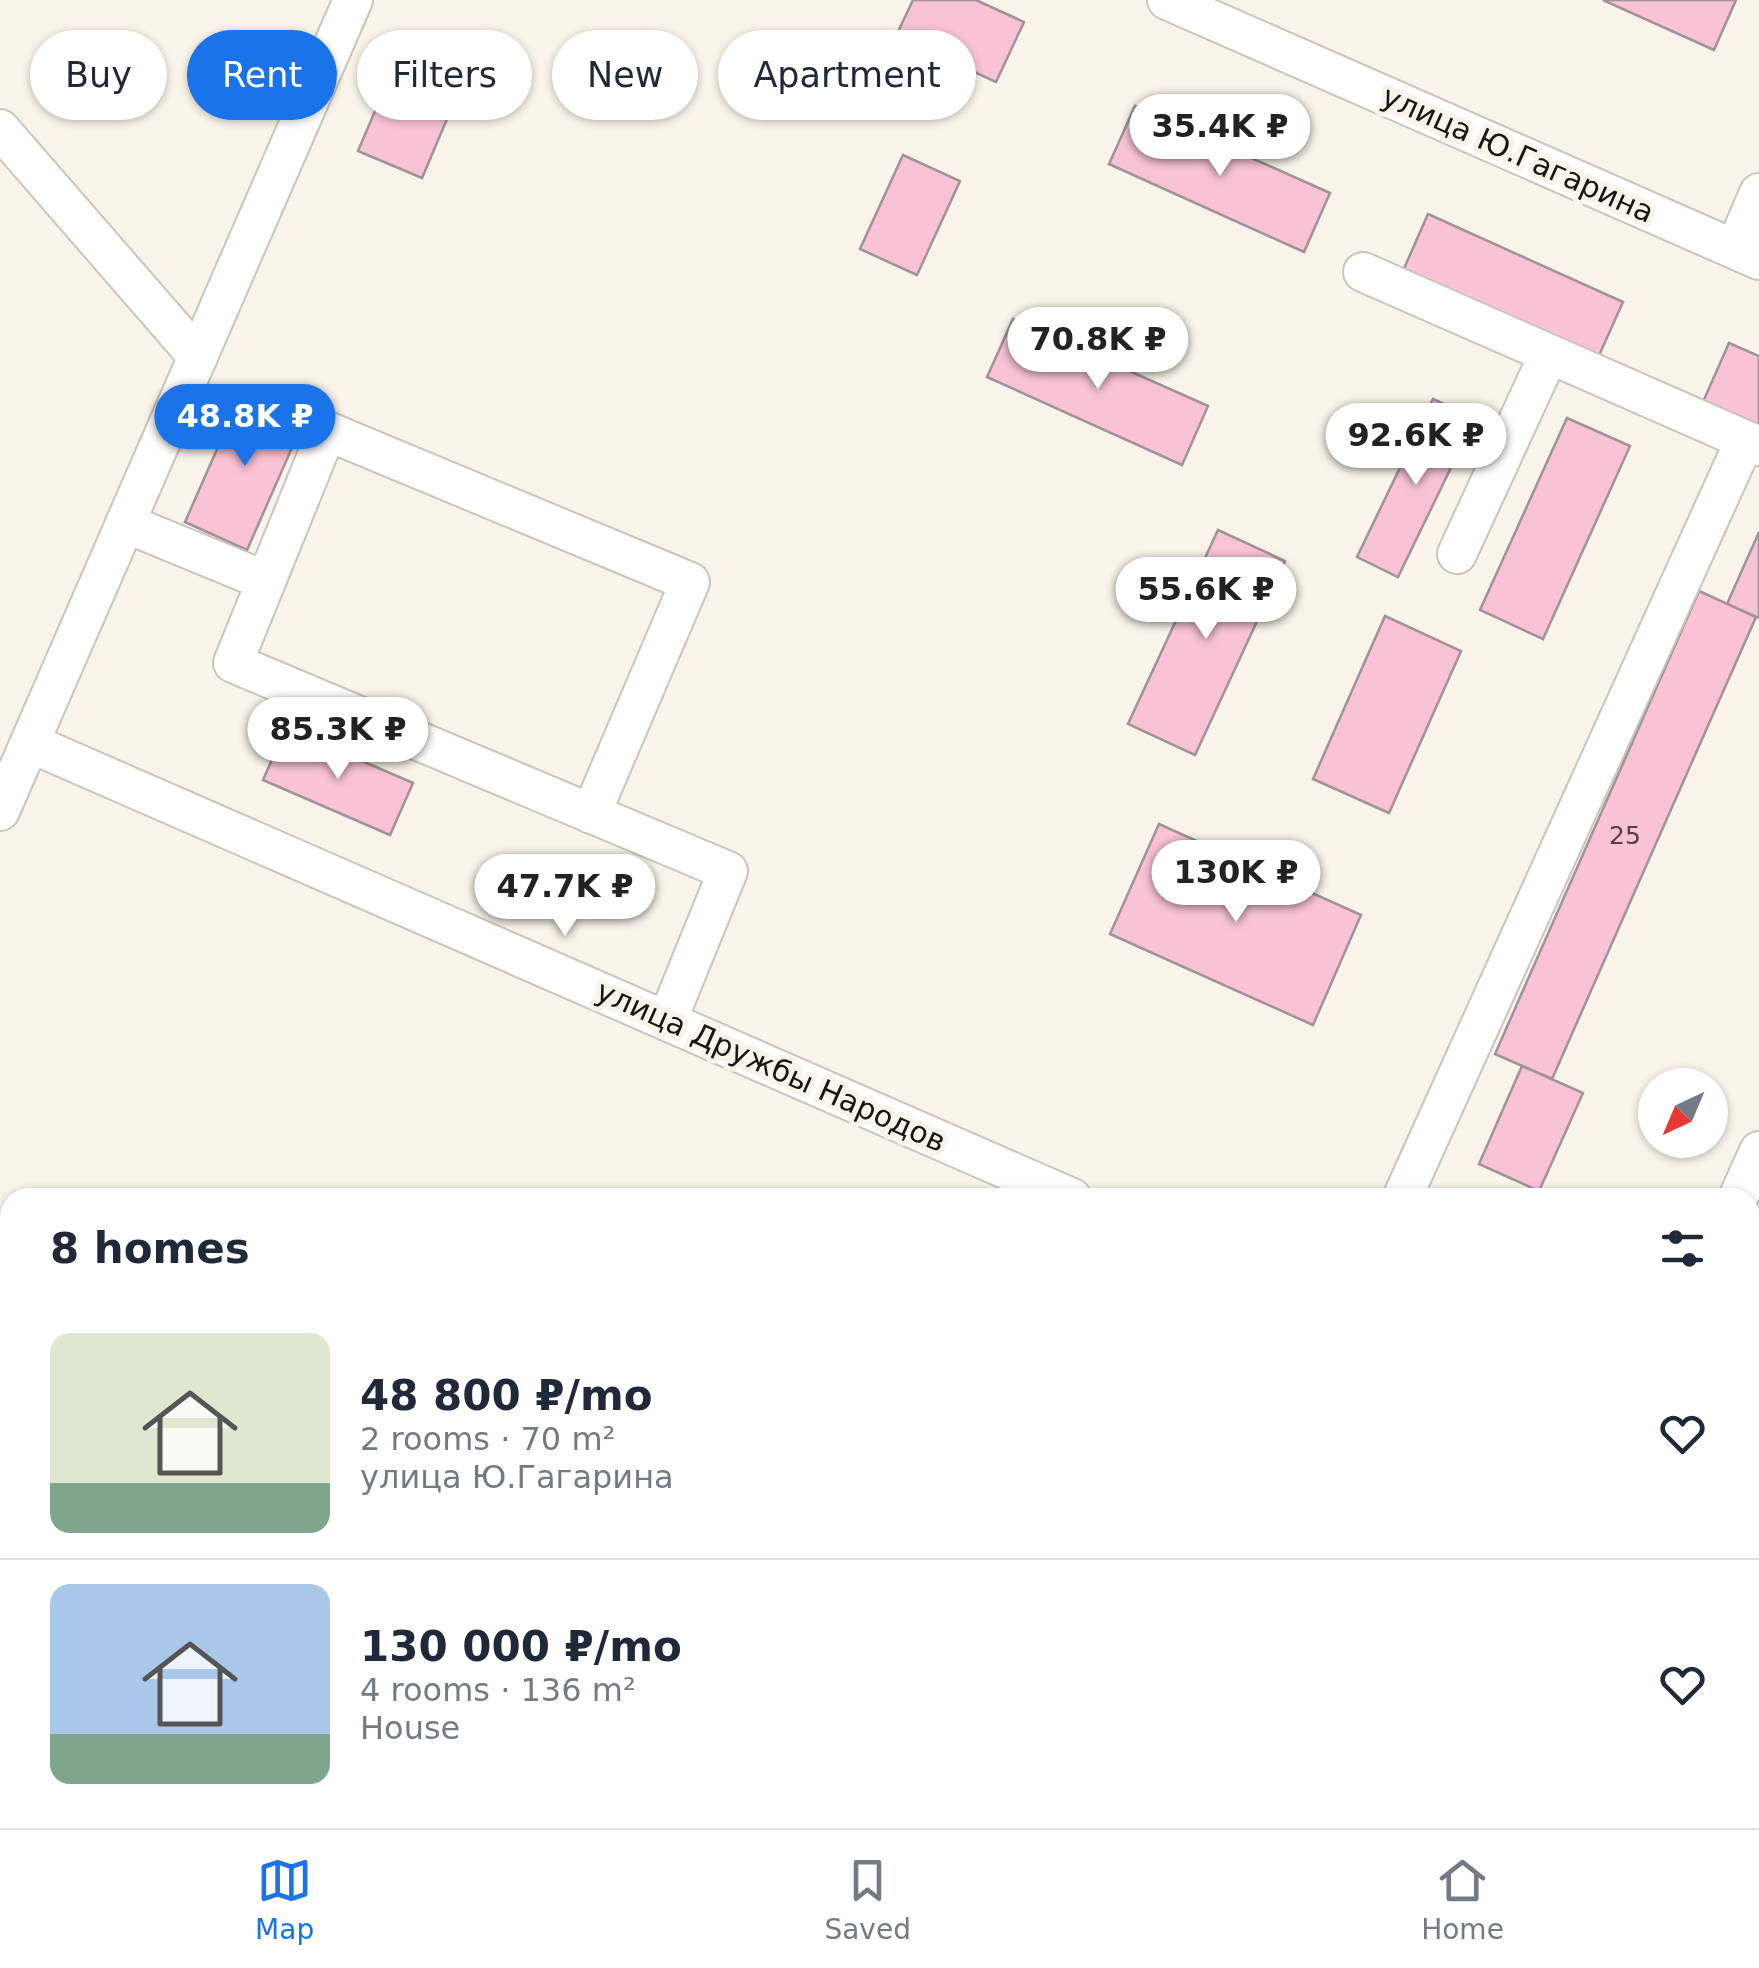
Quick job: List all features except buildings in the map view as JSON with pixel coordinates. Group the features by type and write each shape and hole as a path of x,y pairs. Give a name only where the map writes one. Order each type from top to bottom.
{"street":[{"path":"0,811 353,0"},
{"name":"улица Ю.Гагарина","path":"1167,0 1747,254"},
{"path":"3,141 198,357"},
{"path":"1747,254 1759,192"},
{"path":"1363,272 1752,443 1407,1188"},
{"path":"1457,554 1549,354"},
{"path":"591,814 690,582 327,431 233,663 591,814 728,871 667,1021"},
{"path":"125,523 266,581"},
{"name":"улица Дружбы Народов","path":"30,743 1049,1188"},
{"path":"1742,1188 1759,1151"}]}
